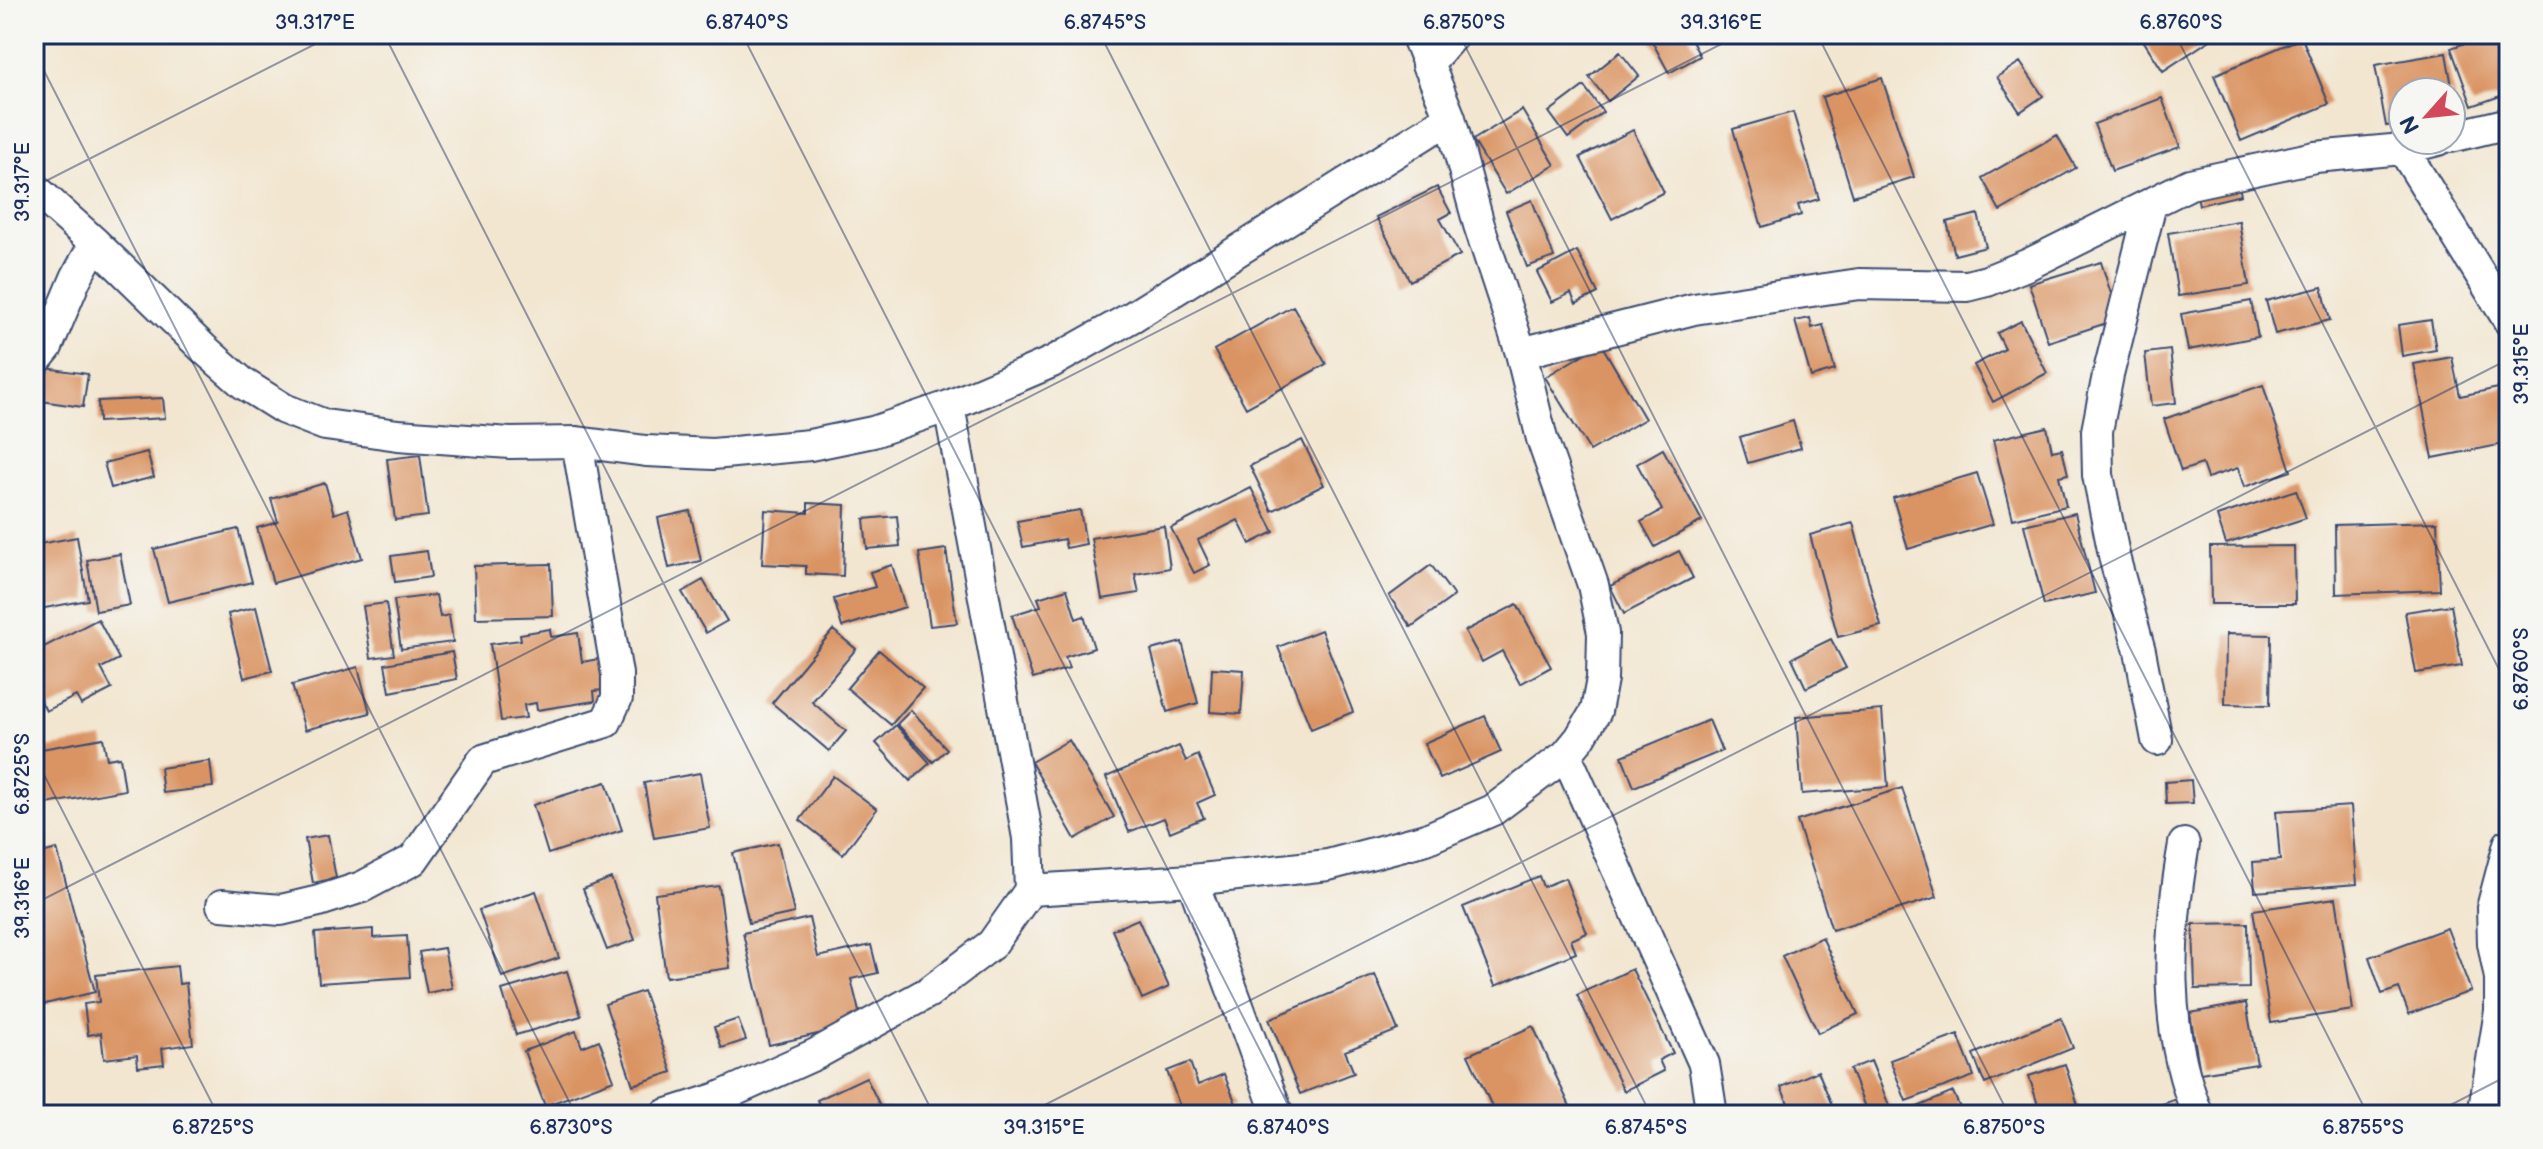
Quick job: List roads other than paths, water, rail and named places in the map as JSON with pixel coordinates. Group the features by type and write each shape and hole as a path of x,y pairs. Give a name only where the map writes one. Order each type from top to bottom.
{"street":[{"path":"1030,890 1192,880 1328,865 1426,839 1493,810 1566,755 1596,711 1602,679 1603,633 1593,585 1542,439 1521,353 1479,225 1450,118 1416,34"},
{"path":"1427,65 1454,34"},
{"path":"34,188 203,348 244,384 284,409 325,425 398,435 510,443 577,442 646,451 713,454 810,445 873,432 949,406 1052,362 1132,317 1450,118"},
{"path":"2467,133 2509,123"},
{"path":"1521,353 1694,309 1859,284 1967,286 2029,264 2190,184 2315,157 2387,150"},
{"path":"2407,156 2509,321"},
{"path":"2151,204 2097,431 2104,514 2140,651 2157,740"},
{"path":"34,363 47,347 76,278 95,243"},
{"path":"665,1115 722,1106 929,992 992,944 1030,890 1028,838 949,406"},
{"path":"222,905 281,910 362,887 413,860 483,760 606,722 617,698 617,674 577,442"},
{"path":"1566,755 1704,1064 1712,1115"},
{"path":"2184,844 2175,897 2170,978 2173,1030 2198,1115"},
{"path":"2483,1115 2500,1011 2500,978 2493,943 2492,908 2509,844"},
{"path":"1192,880 1279,1115"}]}
